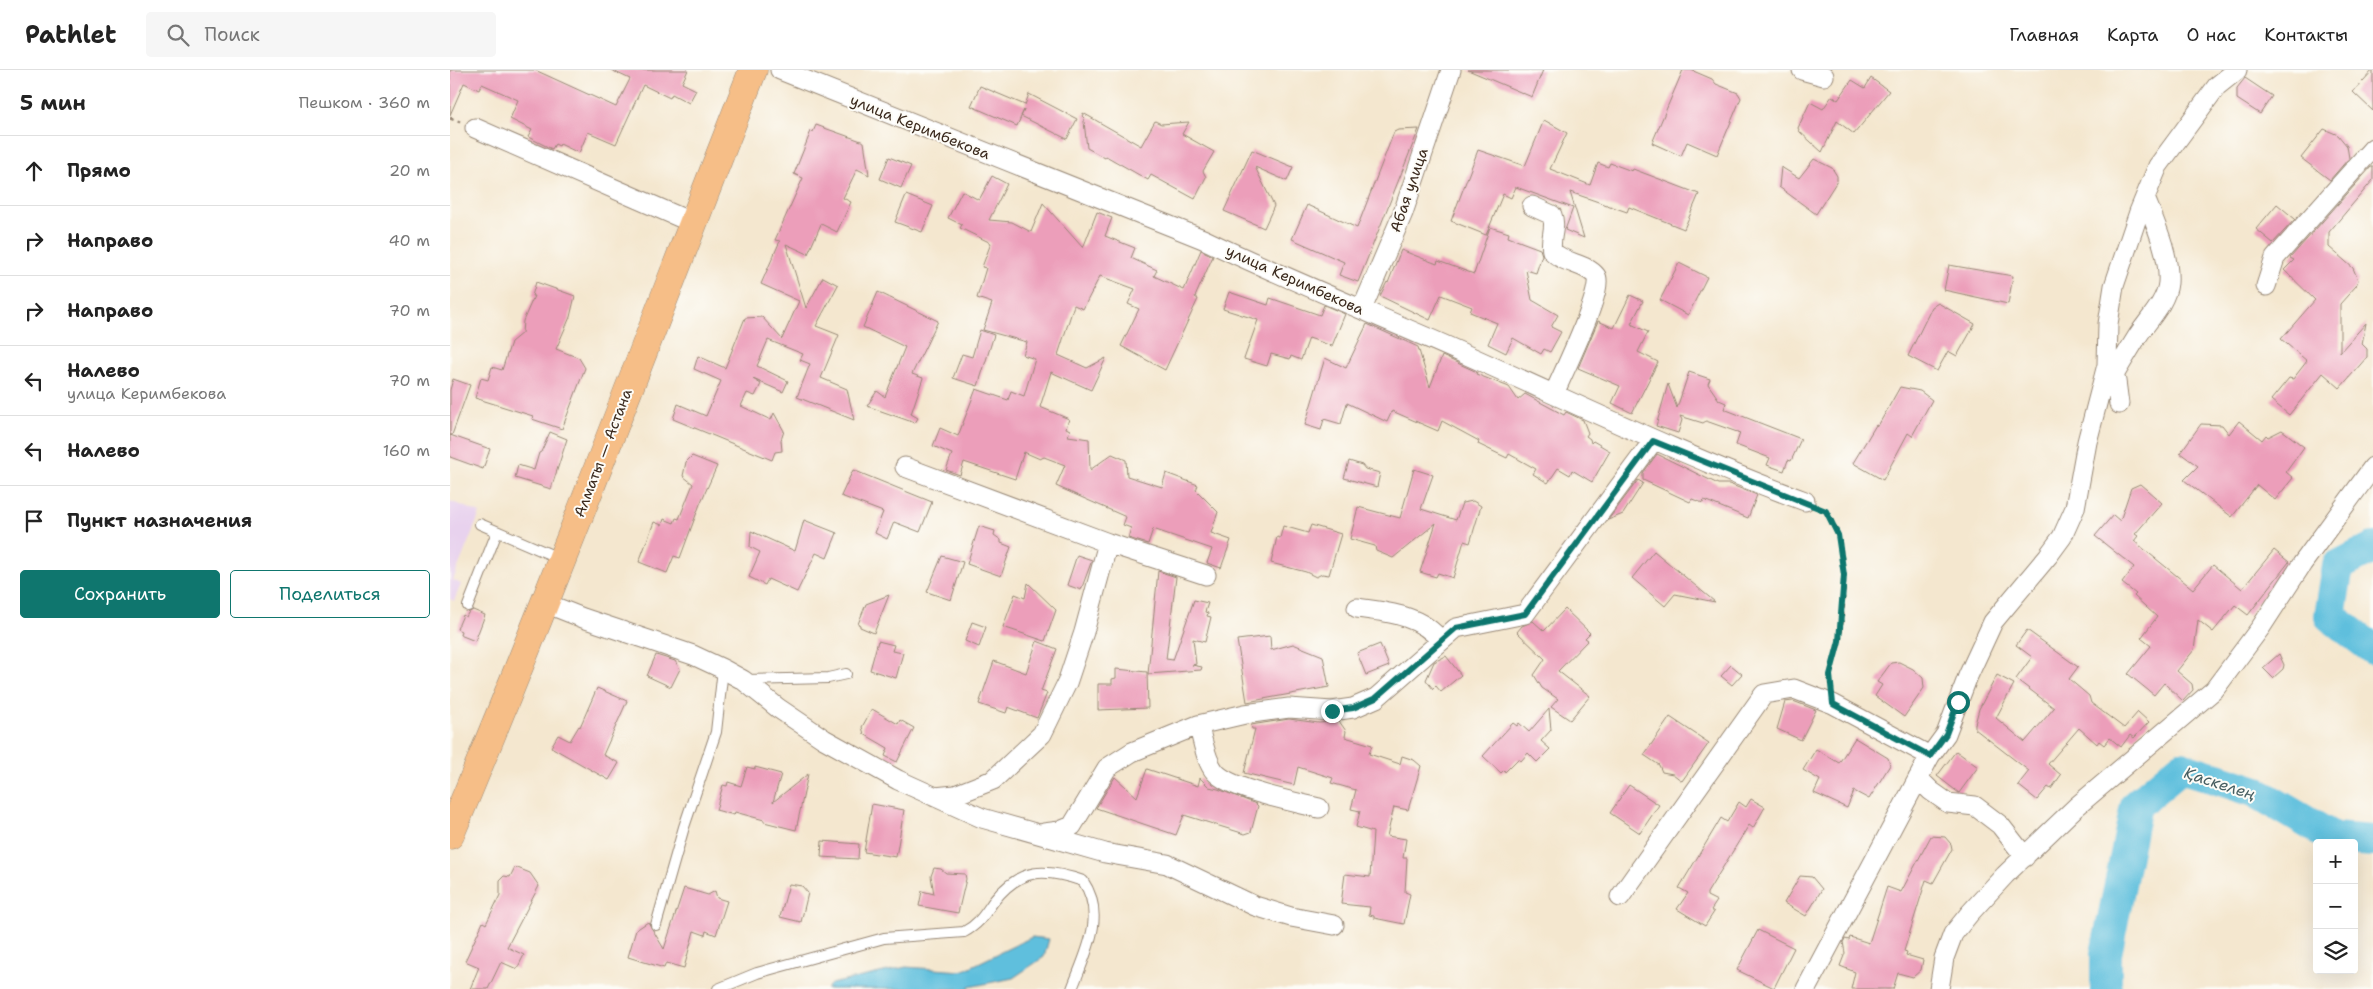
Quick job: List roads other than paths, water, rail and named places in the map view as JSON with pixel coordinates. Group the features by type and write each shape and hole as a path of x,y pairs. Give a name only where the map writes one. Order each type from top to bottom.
{"highway":[{"name":"Алматы — Астана","path":"450,835 545,602 753,70"}],"street":[{"name":"улица Керимбекова","path":"780,70 1203,239 1242,258 1554,394 1653,441 1805,501"},
{"name":"Абая улица","path":"1362,309 1403,213 1451,70"},
{"path":"1802,70 1824,76"},
{"path":"2119,404 2110,371 2108,324 2114,286 2145,198 2163,159 2217,86 2237,70"},
{"path":"475,128 693,223"},
{"path":"2266,286 2275,258 2373,148"},
{"path":"1806,989 1930,756 1946,734 1968,676 1992,622 2062,537 2075,508 2087,442 2110,371 2157,309 2168,285 2166,263 2154,220 2145,198"},
{"path":"1532,206 1552,215 1554,225 1551,241 1552,252 1594,274 1598,282 1594,301 1554,394"},
{"path":"1038,833 1050,833 1072,826 1107,768 1132,752 1198,725 1245,714 1289,708 1332,711 1353,708 1376,698 1456,628 1525,614 1653,441"},
{"path":"905,467 1108,543 1206,575"},
{"path":"1939,989 1944,958 1954,934 2005,875 2082,801 2214,690 2260,627 2313,548 2373,467"},
{"path":"933,797 955,795 993,780 1042,734 1067,683 1084,632 1108,543"},
{"path":"545,602 583,618 645,637 693,655 723,669 744,680 778,708 824,739 898,780 982,818 1105,853 1167,864 1255,906 1291,917 1334,925"},
{"path":"1357,608 1414,619 1434,632 1441,641"},
{"path":"1620,897 1764,694 1794,689 1833,704 1930,756"},
{"path":"1198,725 1209,762 1215,772 1225,779 1246,788 1319,808"},
{"path":"1918,778 1931,791 1948,803 1975,806 2000,825 2025,857"}],"lane":[{"path":"480,524 562,559"},
{"path":"468,606 497,532"},
{"path":"656,925 684,827 716,732 723,669"},
{"path":"744,680 828,678 846,674"},
{"path":"718,989 757,972 884,938 964,932 974,927 983,918 1011,882 1044,871 1083,881 1089,890 1095,908 1090,945 1072,989"}],"water":[{"path":"1032,937 1049,939 1044,957 1013,978 969,987 969,989 826,989 831,984 906,967 962,971"}],"waterway":[{"name":"Қаскелең","path":"2373,548 2338,566 2330,616 2373,649"},
{"name":"Қаскелең","path":"2106,989 2106,954 2136,805 2181,767 2254,791 2334,838 2373,841"}]}
